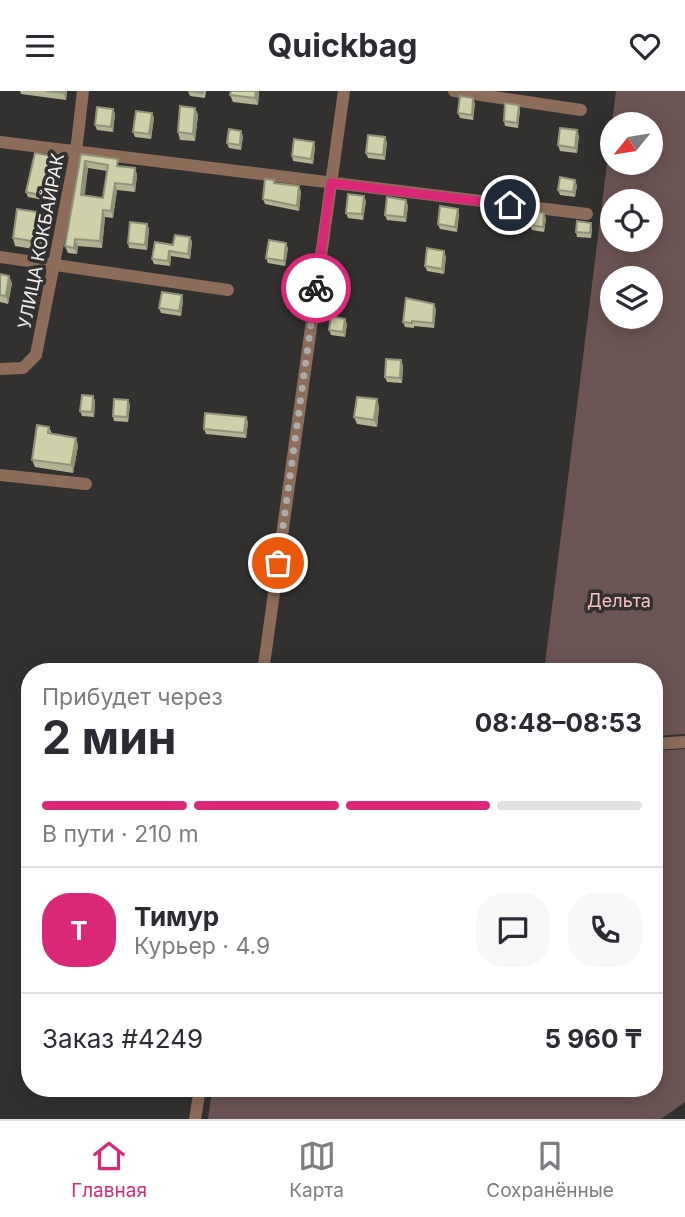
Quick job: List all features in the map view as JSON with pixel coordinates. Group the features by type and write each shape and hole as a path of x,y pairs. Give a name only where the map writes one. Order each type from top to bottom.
{"street":[{"name":"УЛИЦА КОКБАЙРАК","path":"0,369 23,368 36,355 76,152 83,91"},
{"path":"264,663 344,91"},
{"path":"454,91 581,110"},
{"path":"0,142 587,214"},
{"path":"0,257 228,289"},
{"path":"0,475 86,485"},
{"path":"663,743 685,742"},
{"path":"195,1119 199,1097"}],"green space":[{"name":"Дельта","path":"616,91 685,91 685,734 663,735 663,663 545,663 600,220 600,252 663,252 663,189 604,189 606,175 663,175 663,112 613,112"},
{"path":"685,749 685,1102 661,1119 208,1119 211,1097 663,1097 663,750"}],"building":[{"path":"231,91 256,91 255,98 230,95"},
{"path":"460,96 473,98 472,115 458,113"},
{"path":"505,103 519,105 517,123 504,121"},
{"path":"180,106 195,108 193,134 178,132"},
{"path":"97,107 113,109 111,127 95,125"},
{"path":"136,111 152,113 149,134 133,132"},
{"path":"560,128 577,130 575,148 558,145"},
{"path":"229,129 241,131 240,145 227,143"},
{"path":"368,135 385,137 383,155 366,153"},
{"path":"294,139 314,142 311,159 292,156"},
{"path":"35,153 52,156 41,195 26,192"},
{"path":"81,154 118,159 117,166 135,168 133,185 115,183 111,211 103,210 100,241 75,239 74,248 65,246","holes":["85,161 108,165 103,198 81,195"]},
{"path":"560,177 575,180 573,192 558,190"},
{"path":"265,179 274,180 274,183 299,186 297,206 263,199"},
{"path":"348,194 364,196 362,214 346,213"},
{"path":"387,197 406,200 404,217 385,215"},
{"path":"440,206 458,209 455,227 438,224"},
{"path":"17,209 38,212 36,222 47,224 43,243 13,238"},
{"path":"532,211 544,213 543,227 530,225"},
{"path":"577,221 591,223 590,233 576,232"},
{"path":"130,222 147,224 145,245 128,243"},
{"path":"175,235 190,237 188,254 169,251 168,261 152,259 155,242 173,245"},
{"path":"269,240 286,243 284,261 266,258"},
{"path":"427,248 444,251 442,269 425,266"},
{"path":"0,274 9,276 6,296 0,295"},
{"path":"162,292 182,295 179,311 159,308"},
{"path":"406,298 434,304 433,323 403,322"},
{"path":"331,316 345,319 343,332 329,330"},
{"path":"386,359 401,360 400,378 385,377"},
{"path":"82,395 93,396 92,412 80,411"},
{"path":"357,397 377,399 374,420 354,417"},
{"path":"114,399 128,400 127,417 113,416"},
{"path":"205,413 246,417 244,433 204,429"},
{"path":"37,425 49,427 48,433 76,438 71,465 32,460"}],"way so far":[{"path":"278,563 316,288"}],"route":[{"path":"316,288 331,183 510,205"}]}
